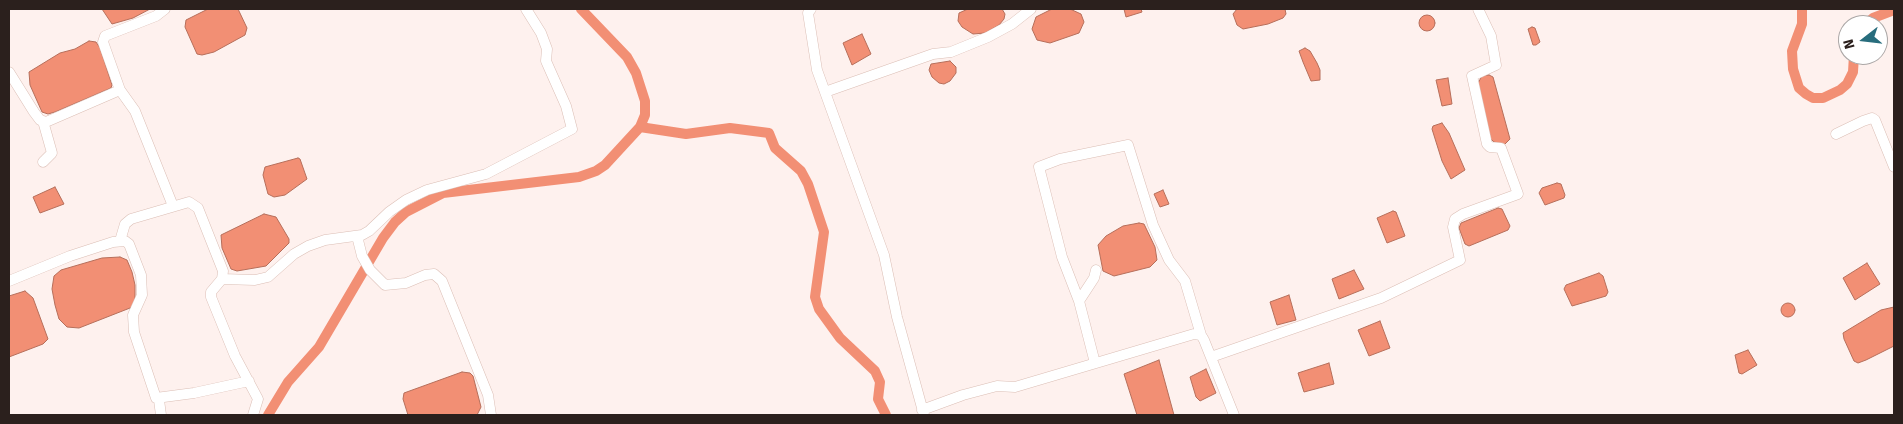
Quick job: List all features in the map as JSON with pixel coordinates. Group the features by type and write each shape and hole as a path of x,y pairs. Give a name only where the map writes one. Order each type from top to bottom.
{"street":[{"path":"164,9 156,16 106,36 103,42 120,90 135,111 174,206"},
{"path":"222,279 255,280 268,277 294,254 308,246 325,240 357,236 370,231 395,207 406,200 427,190 486,174 572,129 566,106 546,61 547,49 541,33 526,9"},
{"path":"811,9 808,14 817,70 884,255 897,317 923,413 963,395 997,386 1015,387 1130,351 1194,334 1201,334"},
{"path":"825,92 934,54 951,52 988,37 1012,24 1031,9"},
{"path":"1211,357 1380,298 1460,260 1453,227 1455,219 1463,214 1518,194 1501,148 1490,147 1487,144 1472,76 1496,65 1491,36 1478,9"},
{"path":"9,72 34,112 43,121 52,153 42,162"},
{"path":"43,121 59,118 120,90"},
{"path":"1836,134 1863,120 1875,120 1894,167"},
{"path":"1095,363 1079,301 1062,257 1039,167 1060,159 1128,145 1153,225 1169,260 1185,281 1201,334 1234,415"},
{"path":"120,241 125,224 131,219 189,202 198,208 223,271 222,279 211,292 211,297 235,356 258,399 253,415"},
{"path":"357,236 362,256 370,270 386,285 406,283 425,275 434,274 442,281 488,395 490,415"},
{"path":"9,281 70,256 125,240 129,244 141,275 142,295 133,314 134,332 153,391 159,400 161,415"},
{"path":"1079,301 1094,278 1096,270"},
{"path":"159,400 249,381"}],"shaded area":[{"path":"102,9 150,9 133,18 112,24"},
{"path":"208,9 238,9 247,28 245,35 214,52 202,55 197,54 185,27 186,20"},
{"path":"968,9 1002,9 1005,14 1004,19 999,25 985,33 973,34 962,27 958,21 959,13"},
{"path":"1052,9 1070,9 1081,14 1084,22 1079,33 1050,43 1037,40 1032,29 1036,17"},
{"path":"1124,9 1141,9 1142,12 1126,17"},
{"path":"1237,9 1285,9 1286,14 1283,18 1268,24 1243,29 1237,25 1233,14"},
{"path":"1427,15 1435,23 1427,31 1419,23"},
{"path":"1535,28 1540,42 1536,45 1533,45 1528,29"},
{"path":"862,34 871,54 852,65 843,43"},
{"path":"89,41 96,42 100,48 112,85 111,88 55,112 48,114 42,112 30,85 29,72 60,53 75,49"},
{"path":"1305,48 1310,51 1317,63 1320,70 1320,80 1311,81 1299,51"},
{"path":"950,61 956,67 956,73 950,81 944,84 939,83 932,77 929,70 931,64"},
{"path":"1489,75 1493,77 1510,139 1504,145 1494,142 1490,138 1478,83 1482,76"},
{"path":"1448,78 1452,104 1442,106 1436,80"},
{"path":"1442,123 1449,133 1465,170 1451,179 1442,161 1432,129 1433,126"},
{"path":"298,158 307,179 285,195 274,197 268,194 263,175 265,167"},
{"path":"1557,183 1561,184 1565,195 1564,198 1545,205 1539,193 1542,188"},
{"path":"55,187 64,204 40,213 33,197"},
{"path":"1163,190 1169,204 1160,207 1154,194"},
{"path":"1498,208 1502,209 1510,226 1508,230 1469,246 1465,244 1459,228 1461,223"},
{"path":"1393,211 1396,212 1405,236 1387,243 1377,218"},
{"path":"264,214 276,217 289,239 289,243 266,266 237,271 231,269 222,248 221,235"},
{"path":"1144,224 1155,247 1157,260 1150,267 1114,276 1103,271 1098,245 1106,236 1123,226"},
{"path":"120,257 127,260 132,272 135,285 135,303 130,308 79,328 67,327 59,319 55,305 52,289 54,276 61,270 102,258"},
{"path":"1867,263 1880,284 1855,300 1843,278"},
{"path":"1354,270 1364,289 1339,299 1332,279"},
{"path":"1599,273 1603,276 1608,292 1606,296 1572,306 1564,289 1566,285"},
{"path":"25,291 33,298 48,339 43,344 9,357 9,296"},
{"path":"1289,295 1296,320 1277,325 1270,302"},
{"path":"1788,303 1793,305 1795,310 1793,315 1788,317 1783,315 1781,310 1783,305"},
{"path":"1894,307 1894,346 1858,363 1854,361 1843,333 1881,310"},
{"path":"1380,321 1390,348 1369,356 1358,330"},
{"path":"1748,350 1757,365 1742,374 1739,373 1735,355"},
{"path":"1159,360 1174,415 1137,415 1124,374"},
{"path":"1329,363 1334,384 1304,392 1298,373"},
{"path":"1206,369 1216,393 1200,401 1196,397 1190,377"},
{"path":"462,372 470,373 473,376 481,407 477,415 408,415 403,399 404,393"}],"waterway":[{"path":"268,415 288,382 319,347 383,238 395,222 406,212 443,193 579,177 596,171 605,165 640,127 645,115 645,101 636,73 627,57 581,9"},
{"path":"1802,9 1802,24 1792,51 1793,69 1799,88 1813,98 1823,98 1840,90 1847,84 1853,72 1853,65"},
{"path":"1881,15 1894,10"},
{"path":"640,127 686,134 730,128 769,133 775,148 801,171 808,184 824,232 815,297 819,309 840,338 875,371 880,382 878,399 886,415"}]}
